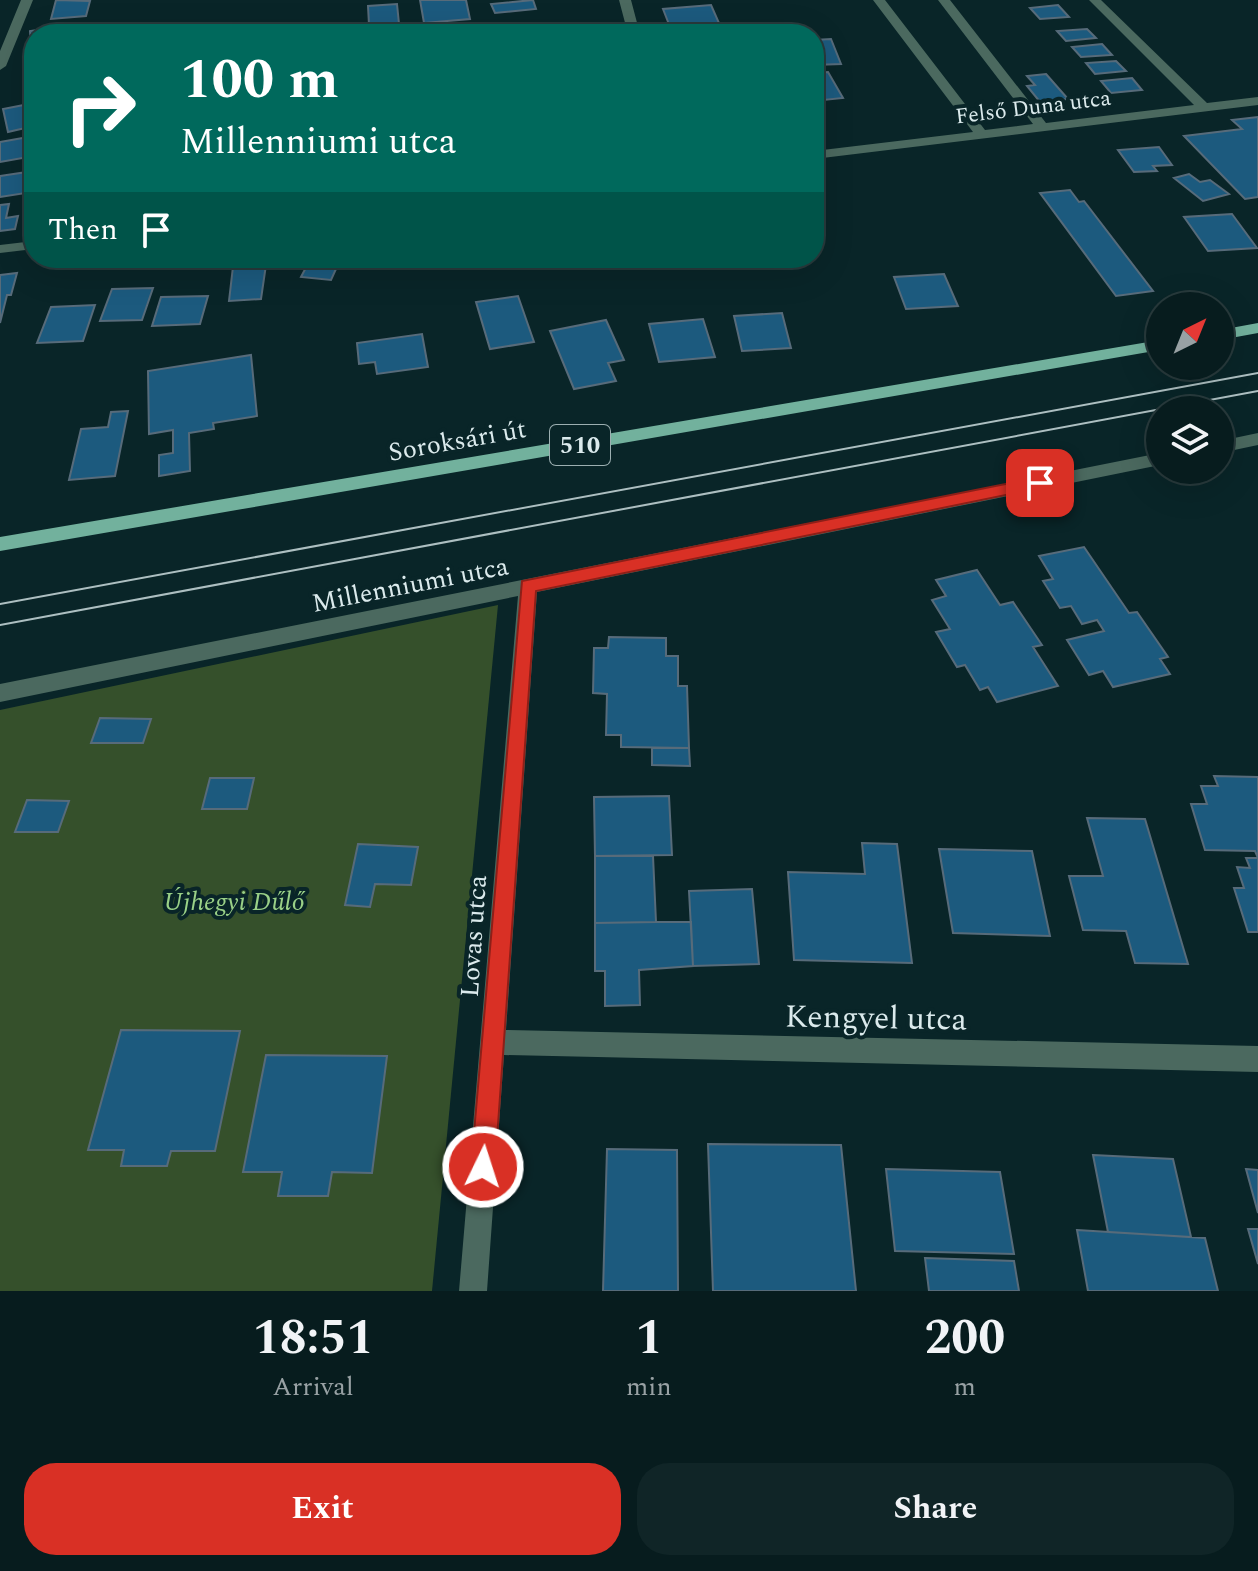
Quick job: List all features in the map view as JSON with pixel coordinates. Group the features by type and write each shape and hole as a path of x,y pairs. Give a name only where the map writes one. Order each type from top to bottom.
{"main road":[{"path":"1234,332 1258,328"},
{"name":"Soroksári út","path":"0,544 1146,347"}],"street":[{"path":"0,66 27,0"},
{"path":"625,0 631,24"},
{"path":"879,0 981,134"},
{"path":"944,0 1042,127"},
{"path":"1095,0 1203,107"},
{"name":"Felső Duna utca","path":"824,154 1258,101"},
{"path":"0,249 24,246"},
{"path":"1234,444 1258,439"},
{"name":"Millenniumi utca","path":"0,693 1146,462"},
{"name":"Lovas utca","path":"473,1291 528,586"},
{"name":"Kengyel utca","path":"493,1042 1258,1059"}],"green space":[{"name":"Újhegyi Dűlő","path":"498,605 432,1291 0,1291 0,710"}],"building":[{"path":"56,0 90,1 86,16 51,19"},
{"path":"420,0 466,0 470,19 424,23"},
{"path":"533,0 536,9 495,13 491,4"},
{"path":"397,4 399,24 369,24 368,6"},
{"path":"711,5 719,23 669,24 663,9"},
{"path":"1058,5 1069,17 1040,19 1030,8"},
{"path":"1087,29 1096,38 1066,41 1057,31"},
{"path":"824,39 831,39 841,64 824,65"},
{"path":"1102,44 1112,55 1081,57 1072,47"},
{"path":"1116,61 1126,71 1095,74 1086,63"},
{"path":"824,72 828,72 843,98 824,100"},
{"path":"1046,74 1068,99 1040,102 1027,86 1035,85 1027,76"},
{"path":"1132,78 1142,90 1111,93 1101,81"},
{"path":"24,105 24,128 8,132 3,109"},
{"path":"1258,117 1258,197 1245,199 1184,136 1242,129 1232,120"},
{"path":"24,138 24,158 0,162 0,142"},
{"path":"1159,147 1172,165 1153,166 1157,171 1134,172 1118,150"},
{"path":"24,172 24,193 0,197 0,176"},
{"path":"1189,174 1200,182 1210,180 1229,194 1203,201 1174,178"},
{"path":"1070,190 1079,202 1084,201 1153,291 1116,296 1040,193"},
{"path":"9,204 6,218 18,216 15,229 0,231 0,205"},
{"path":"1232,214 1257,248 1208,251 1184,217"},
{"path":"233,268 266,268 261,299 229,301"},
{"path":"306,268 336,268 331,280 301,277"},
{"path":"17,273 11,295 7,295 0,323 0,275"},
{"path":"944,274 958,306 906,309 894,277"},
{"path":"153,288 142,320 100,321 112,289"},
{"path":"208,296 200,324 152,326 161,297"},
{"path":"518,296 534,342 490,349 476,302"},
{"path":"95,305 83,341 37,343 51,307"},
{"path":"782,313 791,348 742,351 734,316"},
{"path":"703,319 715,357 659,362 649,324"},
{"path":"606,320 624,360 608,363 616,381 574,389 550,331"},
{"path":"422,334 428,367 377,374 375,362 359,364 357,343"},
{"path":"251,355 257,416 213,423 214,429 189,433 190,471 159,476 159,455 173,453 173,430 149,434 148,371"},
{"path":"128,411 115,476 69,480 81,429 108,427 111,412"},
{"path":"1084,547 1129,613 1137,612 1168,657 1160,659 1170,674 1113,687 1103,671 1089,675 1067,640 1104,631 1097,620 1082,624 1071,606 1060,608 1043,581 1053,579 1039,556"},
{"path":"977,570 1000,605 1013,602 1042,645 1033,647 1058,686 997,702 988,687 980,690 965,665 957,667 936,632 950,629 932,600 946,596 936,580"},
{"path":"609,637 666,638 666,656 678,656 678,686 687,686 689,748 621,747 621,735 606,735 607,694 593,693 594,648 608,648"},
{"path":"100,718 151,719 143,743 91,743"},
{"path":"652,748 689,748 690,766 652,765"},
{"path":"1214,776 1258,777 1258,858 1255,851 1205,850 1191,804 1207,804 1201,786 1218,786"},
{"path":"210,778 254,778 247,809 202,809"},
{"path":"669,796 672,855 595,856 594,797"},
{"path":"27,800 69,801 58,832 15,832"},
{"path":"1087,818 1145,819 1188,964 1135,963 1126,931 1083,930 1069,876 1103,876"},
{"path":"862,843 897,844 912,963 794,960 788,872 865,874"},
{"path":"358,844 418,847 411,885 375,884 370,907 345,905"},
{"path":"939,849 1032,851 1050,936 953,933"},
{"path":"595,856 653,856 656,922 595,923"},
{"path":"1246,858 1258,858 1258,932 1248,932 1234,888 1244,888 1237,867 1250,868"},
{"path":"752,889 759,964 693,966 689,891"},
{"path":"691,922 693,966 639,970 640,1005 605,1006 605,971 595,971 595,923"},
{"path":"121,1030 240,1031 215,1151 171,1151 167,1166 121,1166 124,1150 88,1150"},
{"path":"266,1055 387,1056 372,1173 332,1172 328,1196 278,1196 282,1172 243,1172"},
{"path":"708,1144 841,1145 856,1291 713,1291"},
{"path":"607,1149 677,1150 678,1291 603,1291"},
{"path":"1093,1155 1173,1159 1191,1237 1108,1232"},
{"path":"886,1169 1000,1172 1014,1254 895,1251"},
{"path":"1246,1169 1258,1170 1258,1213"},
{"path":"1248,1229 1258,1229 1258,1264"},
{"path":"1077,1230 1205,1238 1218,1291 1088,1291"},
{"path":"925,1258 1014,1261 1019,1291 929,1291"}],"tram line":[{"path":"0,604 1258,373"},
{"path":"0,625 1258,391"}],"route":[{"path":"483,1167 528,586 1040,483"}]}
